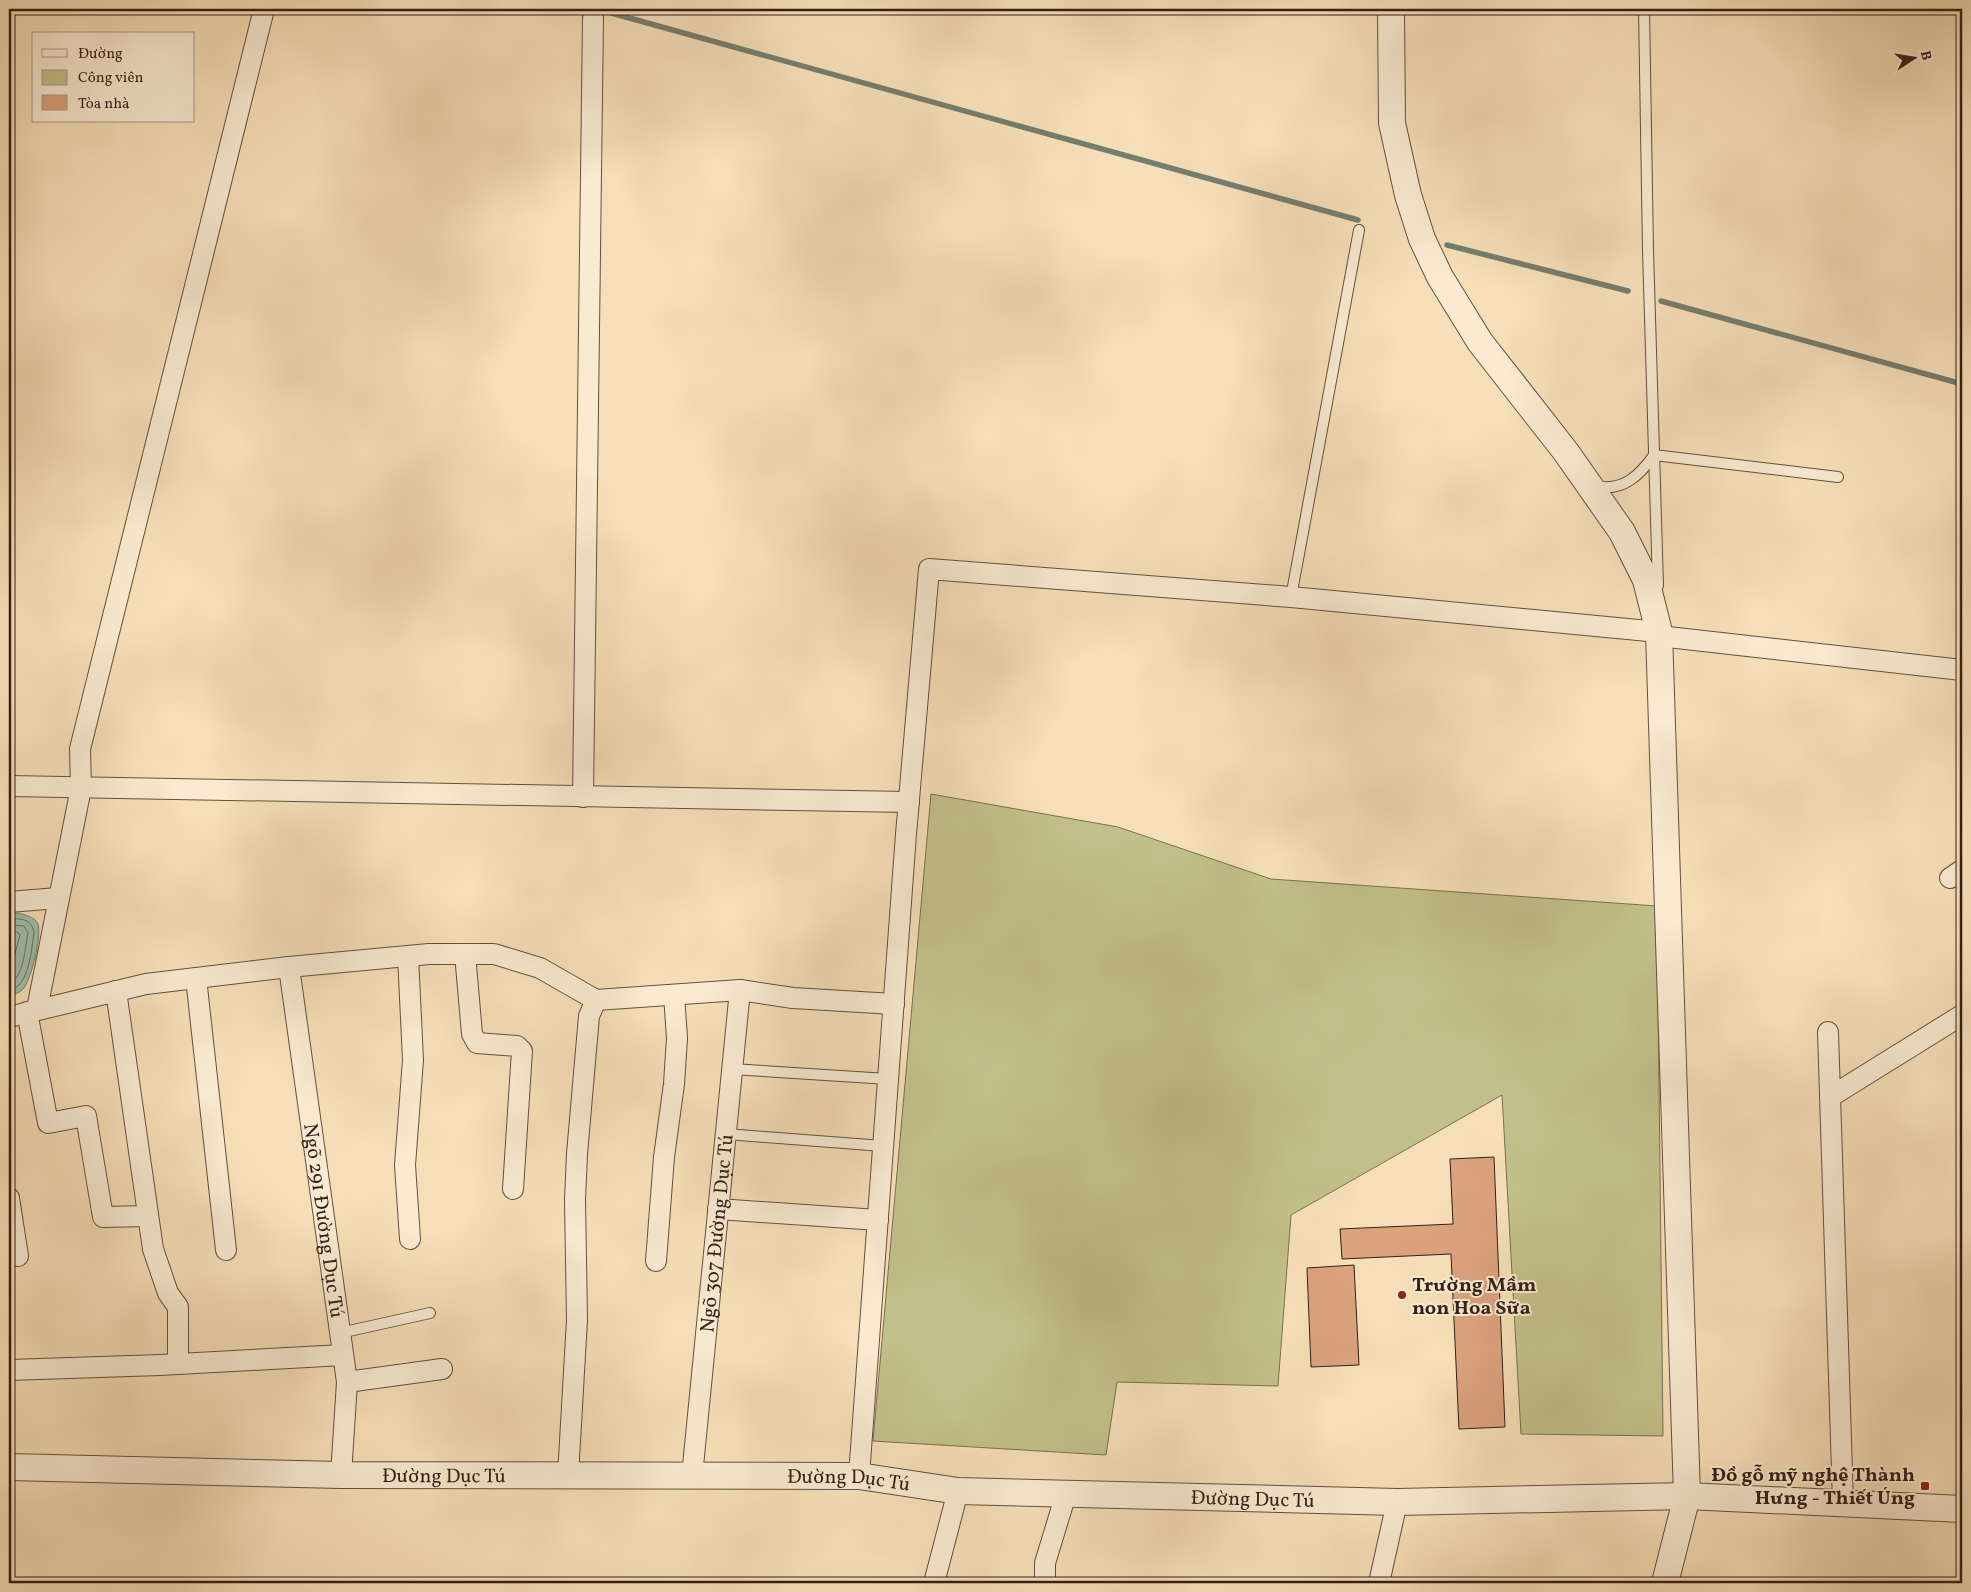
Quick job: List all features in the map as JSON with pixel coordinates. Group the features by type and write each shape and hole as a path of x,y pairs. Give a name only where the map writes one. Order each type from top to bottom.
{"street":[{"path":"147,1216 103,1218 86,1116 48,1123 24,1013 58,898 81,788 80,749 264,9"},
{"path":"1391,9 1392,123 1408,195 1422,239 1440,277 1480,342 1590,485 1622,532 1646,580 1659,634 1687,1496 1664,1583"},
{"path":"583,797 593,18"},
{"path":"859,1476 909,802 929,569 1292,597 1659,634 1962,670"},
{"path":"9,786 909,802"},
{"path":"9,902 58,898"},
{"path":"24,1013 146,984 289,967 408,956 465,954 494,954 540,968 596,1000 740,990 793,998 894,1004"},
{"path":"465,954 472,1034 477,1043 517,1046 522,1051 513,1189"},
{"path":"408,956 413,1060 406,1165 410,1239"},
{"name":"Ngõ 291 Đường Dục Tú","path":"289,967 348,1382 341,1475"},
{"path":"196,978 226,1250"},
{"name":"Ngõ 307 Đường Dục Tú","path":"692,1476 740,990"},
{"path":"116,991 152,1249 161,1276 178,1307 178,1364"},
{"path":"656,1261 664,1157 674,1084 677,1038 674,994"},
{"path":"568,1476 577,1320 575,1200 577,1154 589,1016 596,1000"},
{"path":"1830,1097 1962,1015"},
{"path":"1828,1032 1842,1504"},
{"path":"9,1198 18,1256"},
{"path":"718,1209 878,1220"},
{"path":"9,1370 178,1364 343,1355"},
{"path":"348,1382 442,1369"},
{"name":"Đường Dục Tú","path":"9,1467 341,1475 859,1476 958,1491 1397,1502 1687,1496 1962,1509"},
{"path":"934,1583 958,1491"},
{"path":"1045,1583 1045,1563 1066,1494"},
{"path":"1379,1583 1397,1502"}],"lane":[{"path":"1644,9 1659,634"},
{"path":"1292,597 1359,230"},
{"path":"1590,485 1608,489 1628,482 1642,471 1654,455"},
{"path":"1654,455 1838,477"},
{"path":"732,1069 888,1079"},
{"path":"726,1134 883,1146"},
{"path":"340,1333 430,1313"}],"green space":[{"path":"931,794 1118,827 1271,879 1657,906 1663,1436 1521,1434 1502,1095 1291,1215 1278,1386 1117,1382 1106,1455 873,1441"}],"water":[{"path":"18,913 35,920 39,930 35,958 26,984 20,992 9,996 9,914"}],"building":[{"path":"1494,1157 1505,1427 1459,1429 1451,1254 1342,1259 1340,1229 1453,1224 1450,1159"},
{"path":"1354,1265 1359,1365 1311,1367 1307,1268"}],"waterway":[{"path":"597,9 1358,220"},
{"path":"1447,245 1628,291"},
{"path":"1661,301 1962,384"}],"place":[{"name":"Trường Mầm non Hoa Sữa","path":"1402,1295"},
{"name":"Đồ gỗ mỹ nghệ Thành Hưng - Thiết Úng","path":"1925,1486"}]}
